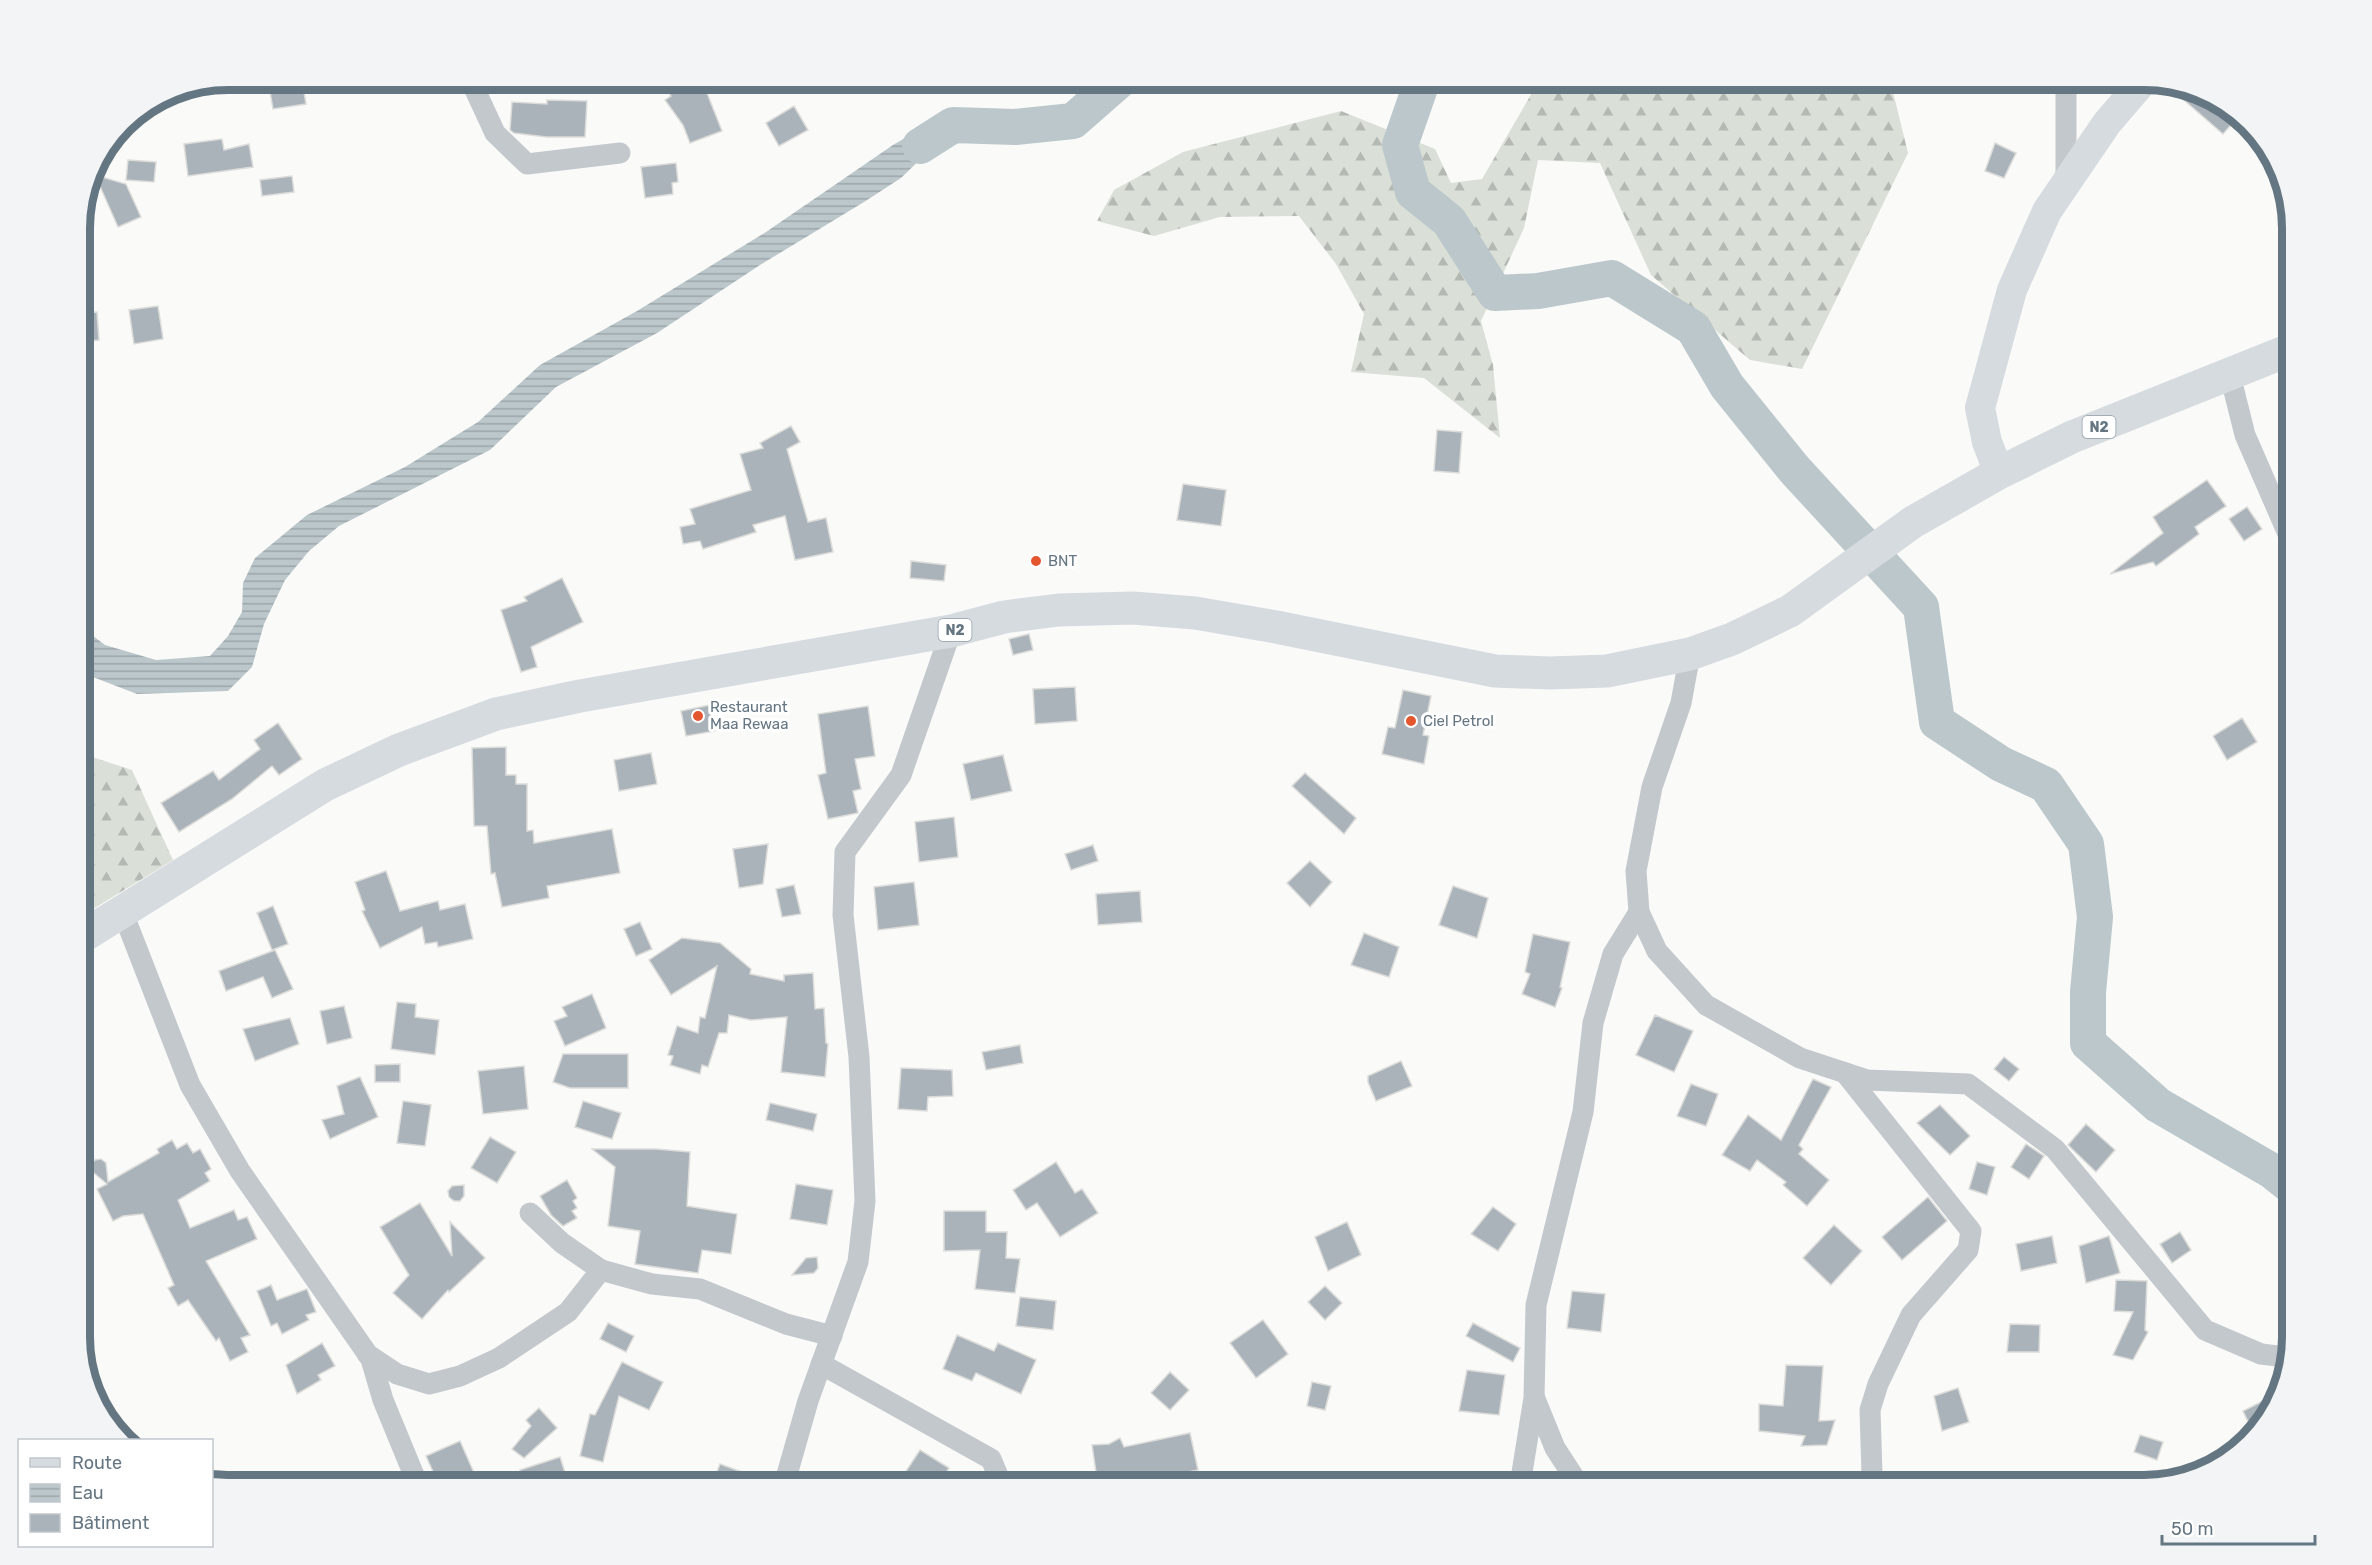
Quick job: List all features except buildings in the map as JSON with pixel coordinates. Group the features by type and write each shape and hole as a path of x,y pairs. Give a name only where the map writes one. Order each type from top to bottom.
{"highway":[{"name":"N2","path":"90,932 325,785 399,750 496,714 580,696 951,631 1005,617 1059,610 1133,609 1195,613 1495,671 1550,673 1607,670 1690,654 1732,639 1790,611 1913,522 1999,473 2072,437 2282,353"}],"street":[{"path":"475,90 495,133 527,164 620,153"},
{"path":"2066,90 2066,183"},
{"path":"1999,473 1987,442 1980,408 2012,290 2047,212 2107,123 2135,90"},
{"path":"2230,375 2245,435 2282,520"},
{"path":"787,1475 821,1364 858,1262 865,1201 859,1057 843,915 845,852 901,775 951,631"},
{"path":"1690,654 1681,703 1652,787 1636,871 1638,912 1657,951 1706,1005 1800,1058 1867,1080 1968,1084 2055,1149 2205,1330 2261,1354 2281,1356"},
{"path":"1522,1475 1534,1398 1536,1305 1583,1112 1593,1023 1613,954 1638,912"},
{"path":"123,913 190,1085 240,1171 371,1359 383,1400 414,1475"},
{"path":"1845,1073 1971,1231 1968,1250 1911,1315 1878,1384 1870,1410 1872,1475"},
{"path":"530,1213 562,1243 601,1270 652,1284 700,1289 786,1324 831,1336"},
{"path":"367,1354 397,1374 429,1384 460,1376 499,1358 568,1312 601,1270"},
{"path":"821,1364 991,1459 998,1475"},
{"path":"1534,1398 1555,1448 1573,1475"}],"green space":[{"path":"1534,90 1892,90 1908,153 1802,369 1750,360 1651,275 1600,163 1538,160 1524,228 1481,321 1493,365 1500,438 1424,378 1351,372 1364,314 1336,264 1299,216 1220,217 1154,236 1097,221 1114,190 1183,152 1341,111 1435,149 1451,183 1482,179"},
{"path":"90,756 132,770 173,860 90,911"}],"water":[{"path":"962,112 966,143 936,144 901,178 864,202 760,265 657,333 556,387 490,450 339,526 309,551 285,580 264,624 252,667 228,691 137,694 90,676 90,634 105,645 156,660 210,656 228,636 242,612 243,583 255,558 307,515 405,467 478,422 540,365 637,311 766,232 893,145 926,126"}],"waterway":[{"path":"920,146 953,125 1015,127 1073,121 1108,90"},
{"path":"1419,90 1400,145 1413,192 1449,221 1495,293 1538,291 1612,278 1693,328 1727,386 1794,469 1921,607 1937,722 2001,764 2046,785 2086,844 2095,917 2088,992 2088,1043 2158,1105 2282,1179"}],"place":[{"name":"BNT","path":"1036,561"},
{"name":"Restaurant Maa Rewaa","path":"698,716"},
{"name":"Ciel Petrol","path":"1411,721"}]}
